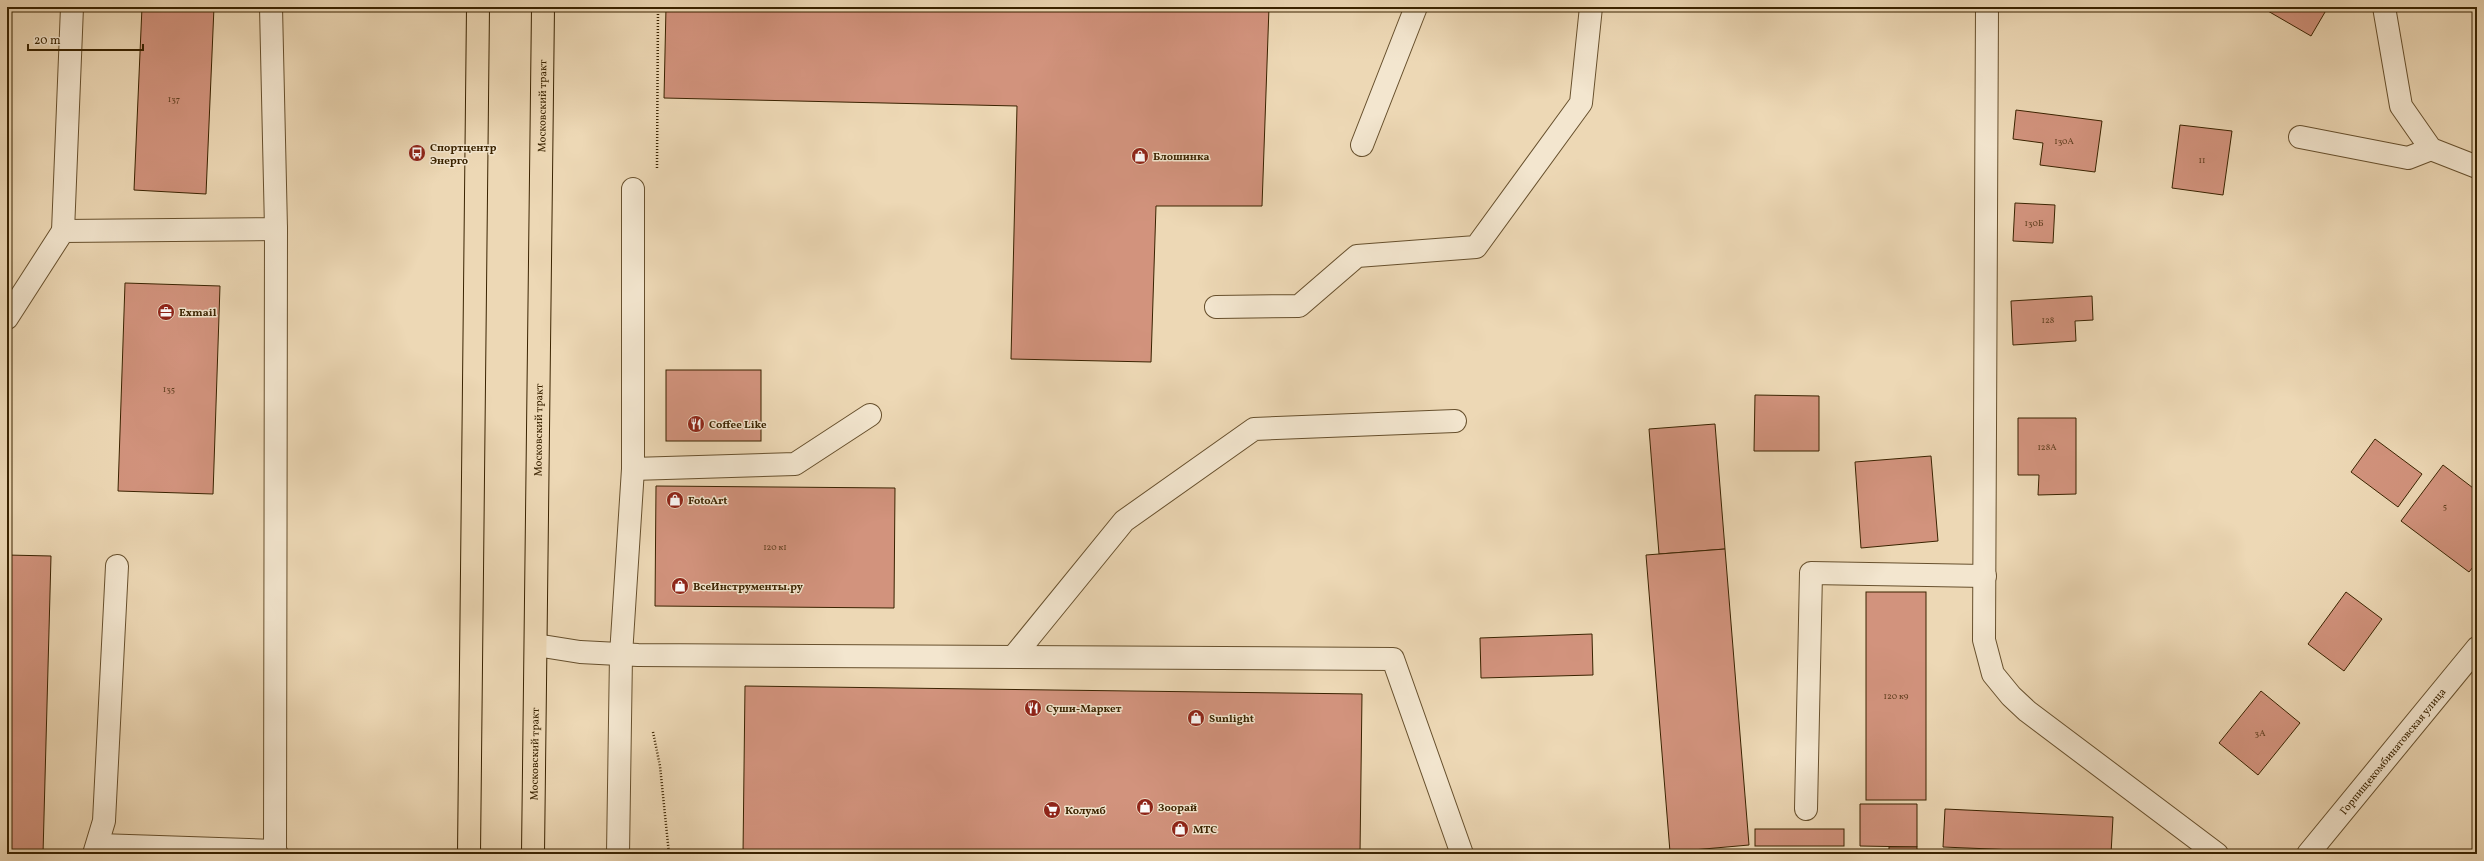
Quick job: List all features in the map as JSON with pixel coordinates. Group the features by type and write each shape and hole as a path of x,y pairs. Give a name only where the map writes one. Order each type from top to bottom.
{"main road":[{"path":"469,854 478,7"},
{"name":"Московский тракт","path":"533,854 543,7"}],"street":[{"path":"7,318 63,231 72,7"},
{"path":"118,566 104,821 96,849 276,853 276,230 271,7"},
{"path":"1362,145 1416,7"},
{"path":"1216,307 1299,306 1357,256 1476,247 1580,103 1591,7"},
{"path":"1987,7 1984,640 1993,674 2027,711 2217,854"},
{"path":"2384,7 2401,106 2431,149 2477,167"},
{"path":"2300,137 2408,158 2431,149"},
{"path":"618,854 621,655 633,469 632,189"},
{"path":"63,231 276,230"},
{"path":"633,469 794,464 870,415"},
{"path":"1014,656 1124,521 1254,429 1455,421"},
{"path":"1806,809 1811,574 1985,576"},
{"path":"536,645 580,652 621,655 1393,659 1462,854"},
{"name":"Горпищекомбинатовская улица","path":"2308,854 2477,648"}],"building":[{"path":"142,7 214,7 206,194 134,190"},
{"name":"Блошинка","path":"666,7 1269,7 1262,206 1156,206 1151,362 1011,359 1017,106 664,98"},
{"path":"2261,7 2328,7 2311,36"},
{"path":"2016,110 2102,121 2095,172 2040,165 2043,143 2013,139"},
{"path":"2180,125 2232,131 2223,195 2172,188"},
{"path":"2015,203 2055,205 2053,243 2013,241"},
{"path":"125,283 220,286 213,494 118,491"},
{"path":"2092,296 2093,320 2075,321 2076,341 2013,345 2011,301"},
{"path":"666,370 761,370 761,441 666,441"},
{"path":"1755,395 1819,396 1819,451 1754,451"},
{"path":"2018,418 2076,418 2076,494 2038,495 2039,475 2018,475"},
{"path":"1715,424 1725,549 1659,554 1649,429"},
{"path":"2375,439 2422,474 2398,507 2351,472"},
{"path":"1931,456 1938,541 1861,548 1855,462"},
{"path":"2443,465 2477,491 2477,562 2469,572 2401,521"},
{"path":"656,486 895,488 894,608 655,606"},
{"path":"1725,549 1749,845 1670,852 1646,555"},
{"path":"7,555 51,556 43,854 7,854"},
{"path":"1866,592 1926,592 1926,800 1866,800"},
{"path":"2346,592 2382,619 2344,671 2308,644"},
{"path":"1592,634 1593,675 1481,678 1480,638"},
{"name":"Колумб","path":"745,686 1362,694 1360,854 743,854"},
{"path":"2261,691 2300,723 2258,775 2219,743"},
{"path":"1860,804 1917,804 1917,847 1860,846"},
{"path":"1945,809 2113,817 2111,854 1943,847"},
{"path":"1755,829 1844,829 1844,846 1755,846"},
{"path":"1889,847 1917,847 1917,854 1889,854"}],"place":[{"name":"Спортцентр Энерго","path":"417,153"},
{"name":"Блошинка","path":"1140,156"},
{"name":"Exmail","path":"166,312"},
{"name":"Coffee Like","path":"696,424"},
{"name":"FotoArt","path":"675,500"},
{"name":"ВсеИнструменты.ру","path":"680,586"},
{"name":"Суши-Маркет","path":"1033,708"},
{"name":"Sunlight","path":"1196,718"},
{"name":"Зоорай","path":"1145,807"},
{"name":"Колумб","path":"1052,810"},
{"name":"МТС","path":"1180,829"}]}
